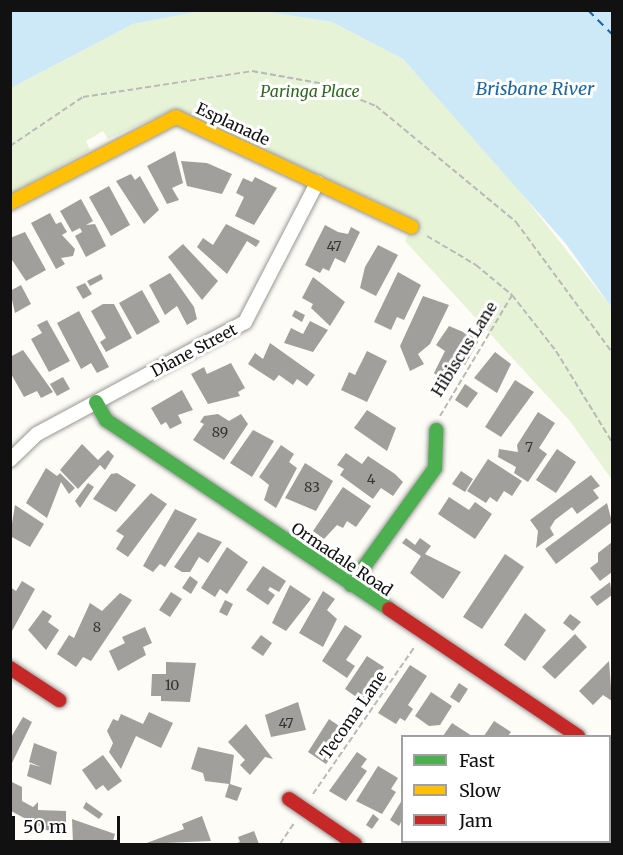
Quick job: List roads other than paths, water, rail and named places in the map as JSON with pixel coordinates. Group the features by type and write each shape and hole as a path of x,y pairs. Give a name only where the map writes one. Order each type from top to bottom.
{"street":[{"name":"Esplanade","path":"10,203 176,117 412,227"},
{"name":"Diane Street","path":"10,460 37,434 252,316 317,183"},
{"name":"Ormadale Road","path":"96,402 106,420 576,735"},
{"path":"351,585 435,468 438,424"},
{"path":"10,668 59,700"},
{"path":"289,800 355,844"}],"water":[{"path":"11,10 201,11 133,24 11,88"},
{"name":"Brisbane River","path":"218,11 612,11 612,308 566,244 403,59 332,22 269,12"}],"park label":[{"name":"Paringa Place","path":"310,91"}]}
